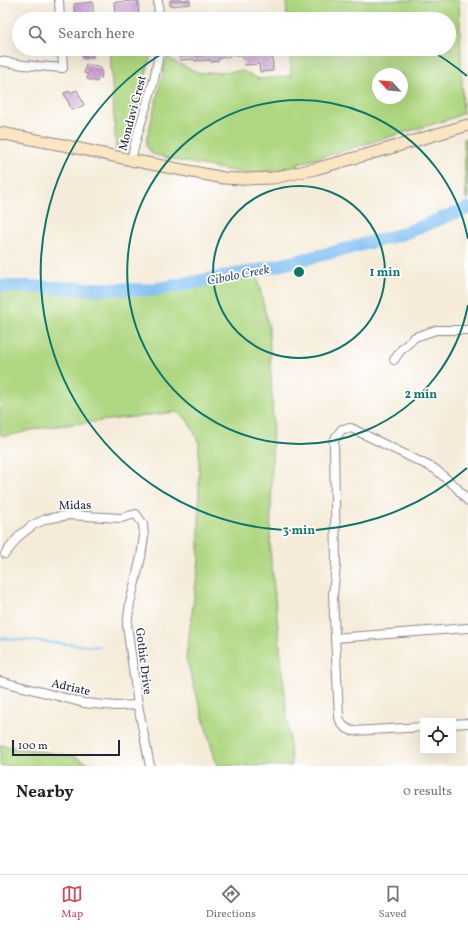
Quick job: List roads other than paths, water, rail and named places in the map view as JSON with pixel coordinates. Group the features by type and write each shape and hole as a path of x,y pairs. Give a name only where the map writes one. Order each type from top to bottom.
{"main road":[{"path":"0,133 224,178 242,179 273,178 315,169 468,125"}],"street":[{"path":"59,0 60,12"},
{"path":"158,0 159,12"},
{"path":"0,61 24,65 63,68 62,56"},
{"name":"Mondavi Crest","path":"131,160 154,80 159,56"},
{"path":"394,360 401,350 415,337 436,330 468,330"},
{"path":"420,727 353,731 346,729 341,723 339,717 333,595 336,565 334,442 341,426 351,428 436,468 468,501"},
{"name":"Midas","path":"5,554 20,535 33,525 46,519 69,514 121,518 136,514"},
{"name":"Gothic Drive","path":"136,514 143,524 144,536 130,603 128,625 138,704 150,766"},
{"path":"335,638 468,628"},
{"name":"Adriate","path":"0,681 84,703 116,706 138,704"},
{"path":"456,724 468,723"}],"waterway":[{"name":"Cibolo Creek","path":"0,286 151,290 255,271 338,251 402,234 468,208"},
{"path":"0,638 101,647"}]}
